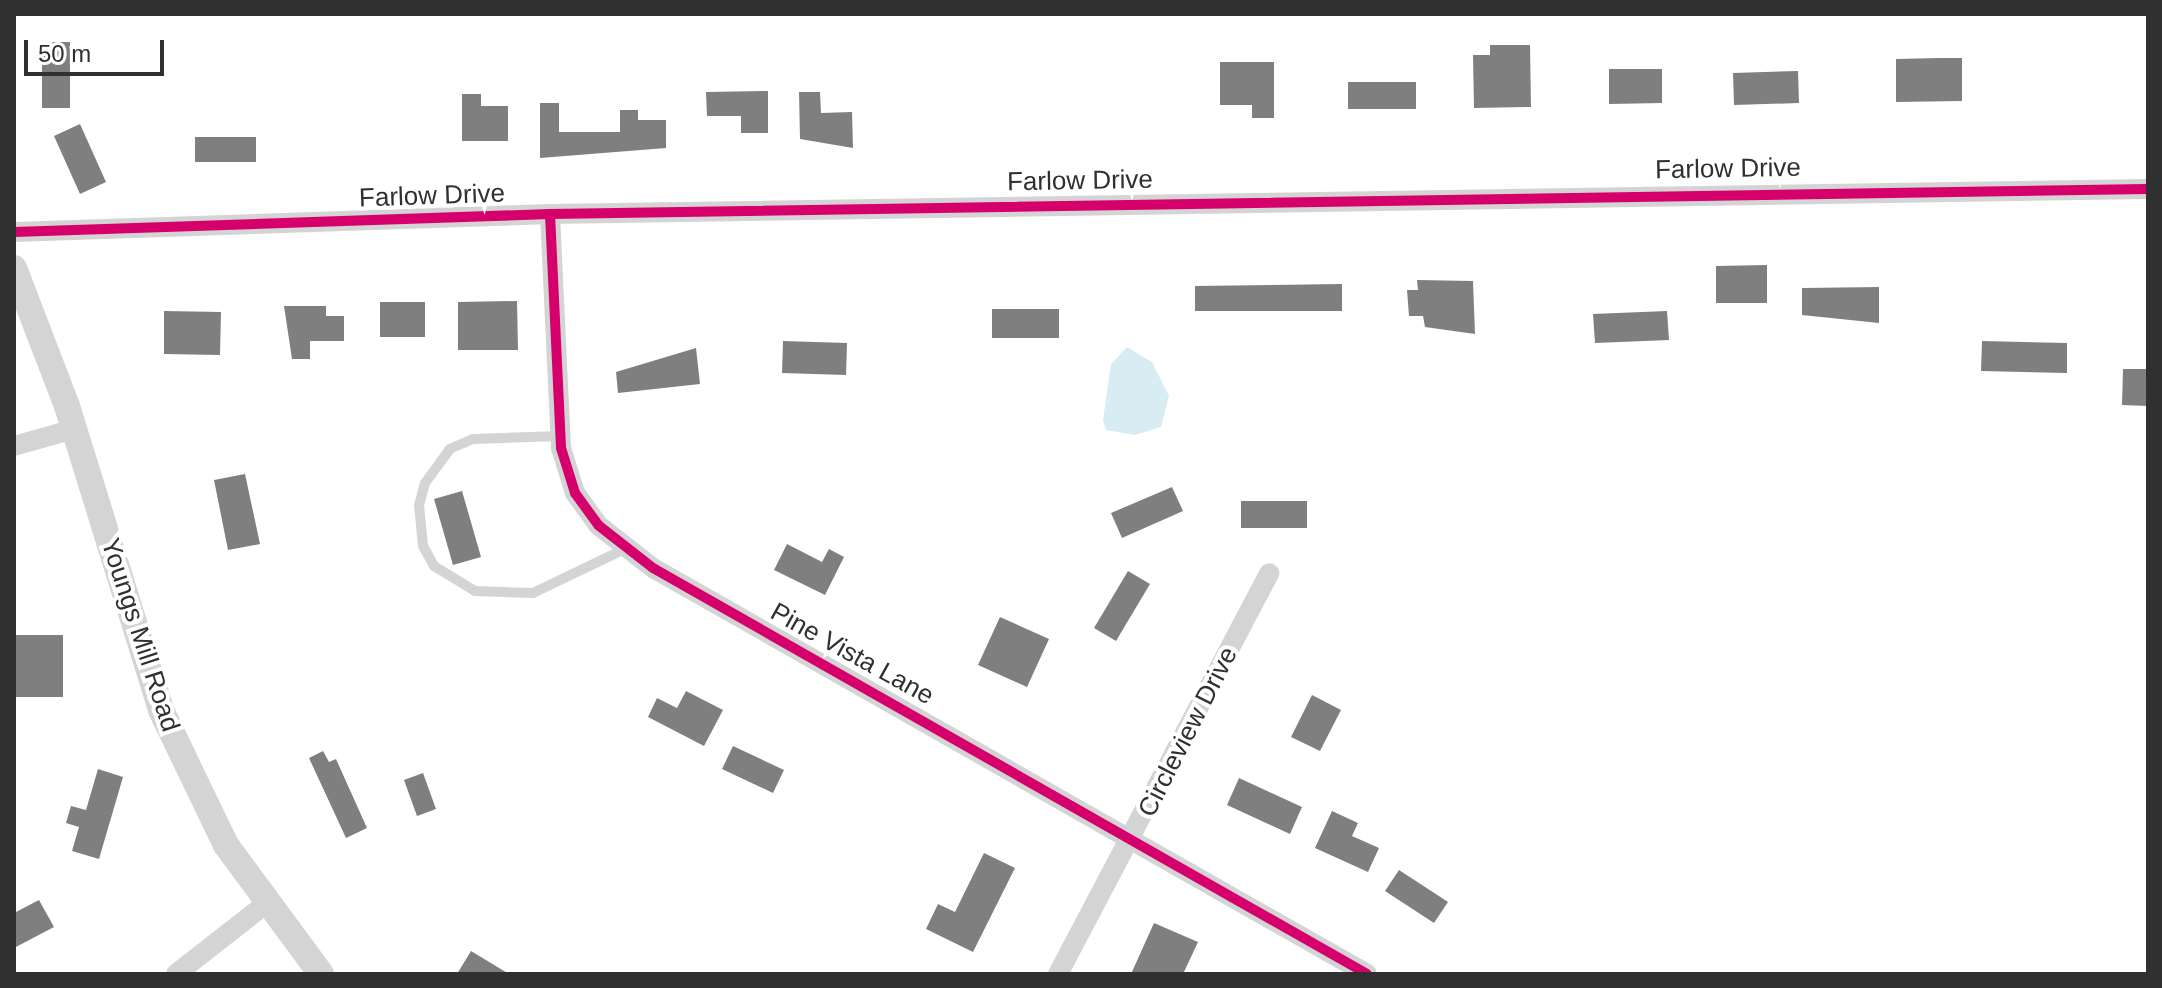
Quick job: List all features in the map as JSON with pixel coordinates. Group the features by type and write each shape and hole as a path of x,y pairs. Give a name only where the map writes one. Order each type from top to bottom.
{"street":[{"name":"Farlow Drive","path":"14,232 550,214 2148,189"},
{"name":"Pine Vista Lane","path":"550,214 560,436 575,493 627,548 1134,837 1367,974"},
{"name":"Youngs Mill Road","path":"14,268 74,429 161,710 206,809 267,903 321,974"},
{"path":"14,446 74,429"},
{"name":"Circleview Drive","path":"1058,974 1134,837 1269,573"},
{"path":"176,974 267,903"}],"lane":[{"path":"560,436 473,439 450,449 425,483 419,505 423,546 434,566 475,591 533,593 627,548"}],"shaded area":[{"path":"1127,347 1152,362 1169,396 1161,427 1135,435 1106,430 1103,420 1111,364"}],"building":[{"path":"42,42 70,42 70,108 42,108"},
{"path":"1490,45 1530,45 1531,107 1474,108 1473,55 1490,55"},
{"path":"1962,58 1962,101 1896,102 1896,59"},
{"path":"1220,62 1274,62 1274,118 1252,118 1252,105 1220,105"},
{"path":"1609,69 1662,69 1662,103 1609,104"},
{"path":"1798,71 1799,103 1734,105 1733,73"},
{"path":"1348,82 1416,82 1416,109 1348,109"},
{"path":"768,91 768,133 741,133 741,116 707,116 706,92"},
{"path":"799,92 820,92 821,113 852,112 853,148 800,139"},
{"path":"462,94 481,94 481,106 508,106 508,141 462,141"},
{"path":"540,103 559,103 559,132 620,132 620,110 638,110 638,120 666,120 666,148 540,158"},
{"path":"80,124 106,182 80,194 54,136"},
{"path":"195,137 256,137 256,162 195,162"},
{"path":"1767,265 1767,303 1716,303 1716,266"},
{"path":"1417,280 1473,281 1475,334 1425,327 1423,316 1409,316 1407,290 1418,290"},
{"path":"1342,284 1342,311 1195,311 1195,286"},
{"path":"1879,287 1879,323 1802,315 1802,288"},
{"path":"517,301 518,350 458,350 458,302"},
{"path":"380,302 425,302 425,337 380,337"},
{"path":"284,306 326,306 326,316 344,316 344,341 310,341 310,359 292,359"},
{"path":"992,309 1059,309 1059,338 992,338"},
{"path":"164,311 221,312 220,355 164,354"},
{"path":"1667,311 1669,340 1595,343 1593,314"},
{"path":"783,341 847,343 846,375 782,373"},
{"path":"1982,341 2067,343 2067,373 1981,371"},
{"path":"696,348 700,384 618,393 616,372"},
{"path":"2123,369 2148,369 2148,406 2122,405"},
{"path":"245,474 260,544 228,550 214,480"},
{"path":"1172,487 1183,511 1122,538 1111,513"},
{"path":"462,491 481,557 453,565 434,499"},
{"path":"1241,501 1307,501 1307,528 1241,528"},
{"path":"787,544 822,562 829,549 844,557 825,595 774,570"},
{"path":"1128,571 1150,584 1116,641 1094,628"},
{"path":"1000,617 1049,639 1027,687 978,665"},
{"path":"14,635 63,635 63,697 14,697"},
{"path":"686,691 723,710 704,746 648,717 657,698 677,708"},
{"path":"1312,695 1341,710 1320,751 1291,737"},
{"path":"733,746 784,770 773,793 722,769"},
{"path":"323,751 329,762 336,759 367,828 346,838 309,758"},
{"path":"98,769 123,777 99,859 72,851 79,827 66,823 71,806 86,810"},
{"path":"423,773 436,809 417,816 404,780"},
{"path":"1239,778 1302,807 1290,834 1227,805"},
{"path":"1332,811 1358,823 1352,836 1379,848 1368,872 1315,848"},
{"path":"984,853 1015,868 973,952 926,929 938,904 955,912"},
{"path":"1399,870 1448,902 1434,923 1385,891"},
{"path":"39,900 54,927 14,948 14,913"},
{"path":"1154,923 1198,942 1183,974 1131,974"},
{"path":"471,951 509,974 457,974"}],"cycle path":[{"path":"14,232 550,214 2148,189"},
{"path":"550,214 561,448 575,493 598,525 653,568 1367,974"}]}
